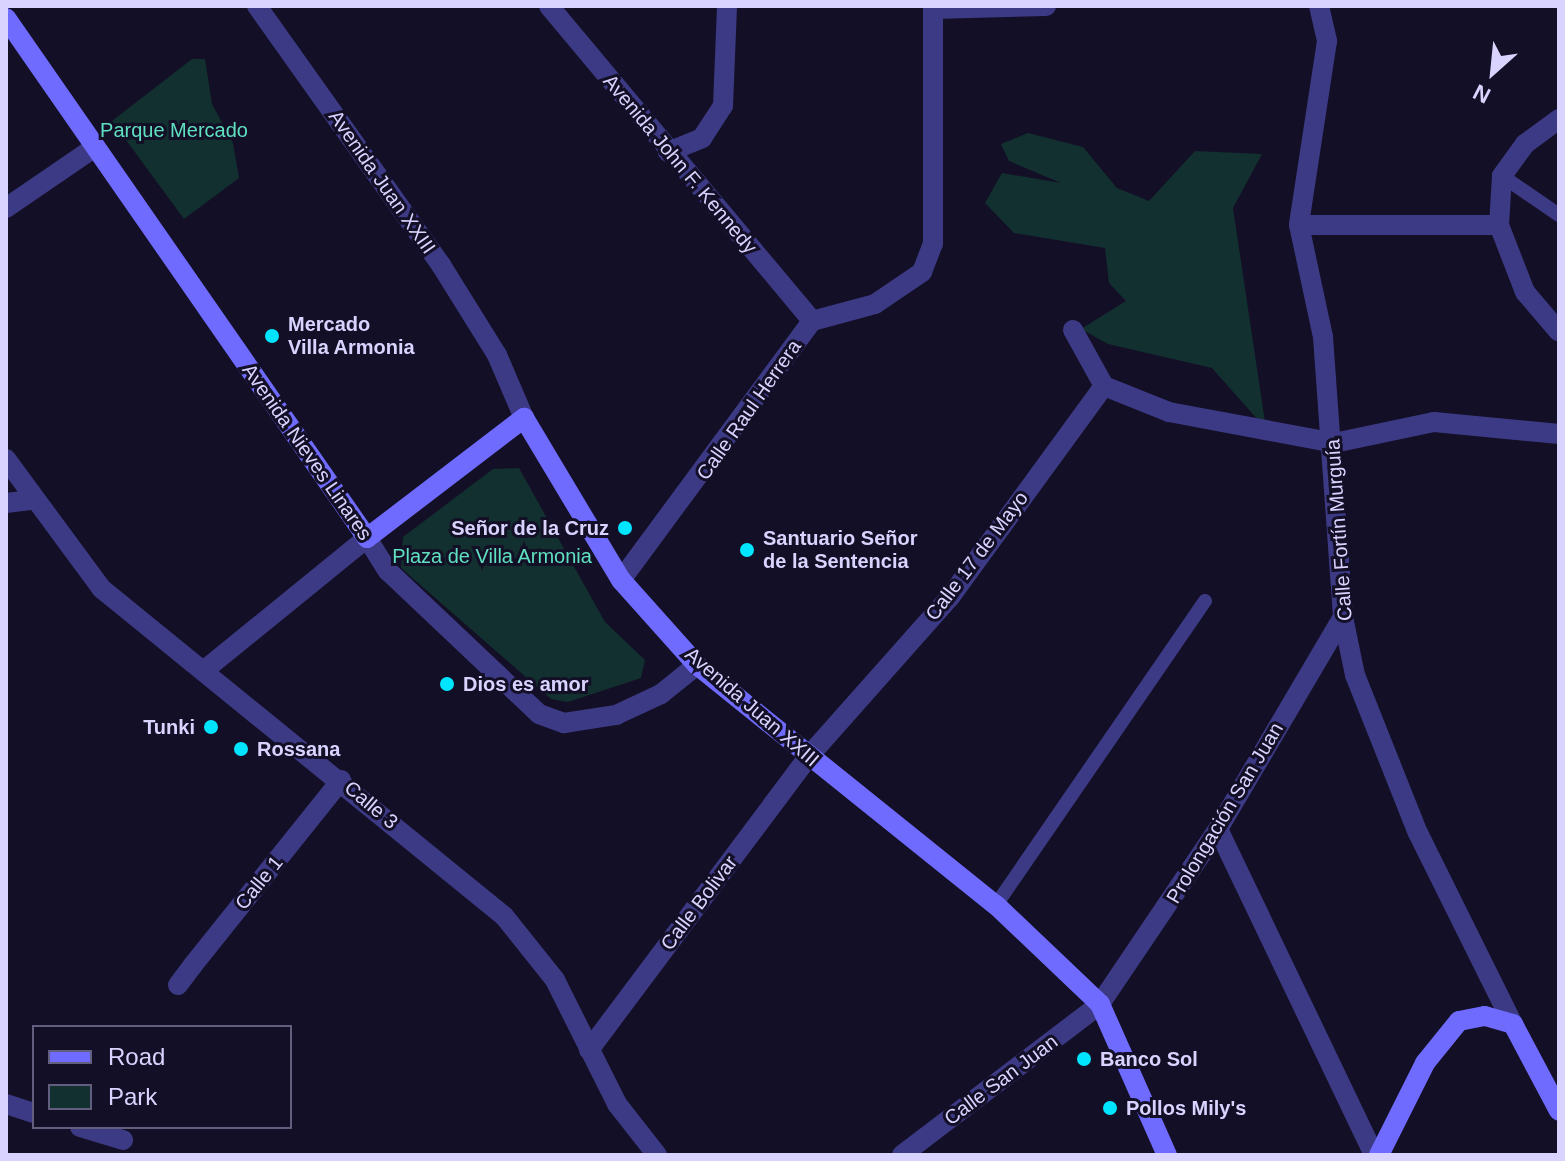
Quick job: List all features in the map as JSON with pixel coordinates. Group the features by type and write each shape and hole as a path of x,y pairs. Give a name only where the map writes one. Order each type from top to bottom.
{"main road":[{"name":"Avenida Nieves Linares","path":"6,18 367,538"},
{"path":"367,538 524,418"},
{"name":"Avenida Juan XXIII","path":"524,418 621,580 697,665 996,905 1100,1004 1167,1155"},
{"path":"1376,1155 1425,1063 1459,1021 1485,1016 1513,1024 1559,1111"}],"street":[{"name":"Avenida Juan XXIII","path":"257,6 441,265 497,355 524,418"},
{"name":"Avenida John F. Kennedy","path":"549,6 812,321"},
{"path":"668,152 702,138 723,106 727,6"},
{"path":"933,8 1046,6"},
{"name":"Calle Fortín Murguía","path":"1319,6 1327,41 1299,225 1334,443 1343,617 1355,675 1418,833 1513,1024"},
{"name":"Calle Raul Herrera","path":"621,580 812,321 875,304 922,272 933,244 933,8"},
{"path":"1559,119 1525,144 1502,176 1499,225 1525,292 1559,332"},
{"path":"6,208 95,147"},
{"path":"1299,225 1499,225"},
{"path":"1073,330 1104,386 1169,412 1334,443 1434,422 1559,434"},
{"name":"Calle 17 de Mayo","path":"808,757 950,597 1104,386"},
{"name":"Calle 3","path":"6,459 32,500 102,589 207,668 504,916 555,980 617,1104 657,1155"},
{"path":"6,503 32,500"},
{"path":"207,668 367,538"},
{"name":"Avenida Nieves Linares","path":"367,538 388,571 539,714 564,723 616,715 661,694 697,665"},
{"name":"Prolongación San Juan","path":"1100,1004 1218,829 1343,617"},
{"name":"Calle Bolivar","path":"589,1050 808,757"},
{"name":"Calle 1","path":"178,985 341,780"},
{"path":"1218,829 1376,1155"},
{"name":"Calle San Juan","path":"902,1155 1100,1004"},
{"path":"6,1104 32,1112"},
{"path":"87,1129 123,1140"}],"lane":[{"path":"1502,176 1559,215"},
{"path":"996,905 1205,601"}],"green space":[{"name":"Parque Mercado","path":"192,59 205,59 212,104 233,143 239,178 184,219 112,121"},
{"path":"1028,133 1083,147 1117,188 1149,201 1195,151 1262,154 1233,208 1266,429 1212,368 1108,344 1081,329 1126,301 1109,283 1105,248 1014,233 985,203 1002,173 1061,183 1009,161 1001,144"},
{"name":"Plaza de Villa Armonia","path":"519,468 605,622 645,660 641,678 568,702 551,699 401,568 403,537 493,469"}],"place":[{"name":"Mercado Villa Armonia","path":"272,336"},
{"name":"Señor de la Cruz","path":"625,528"},
{"name":"Santuario Señor de la Sentencia","path":"747,550"},
{"name":"Dios es amor","path":"447,684"},
{"name":"Tunki","path":"211,727"},
{"name":"Rossana","path":"241,749"},
{"name":"Banco Sol","path":"1084,1059"},
{"name":"Pollos Mily's","path":"1110,1108"}]}
